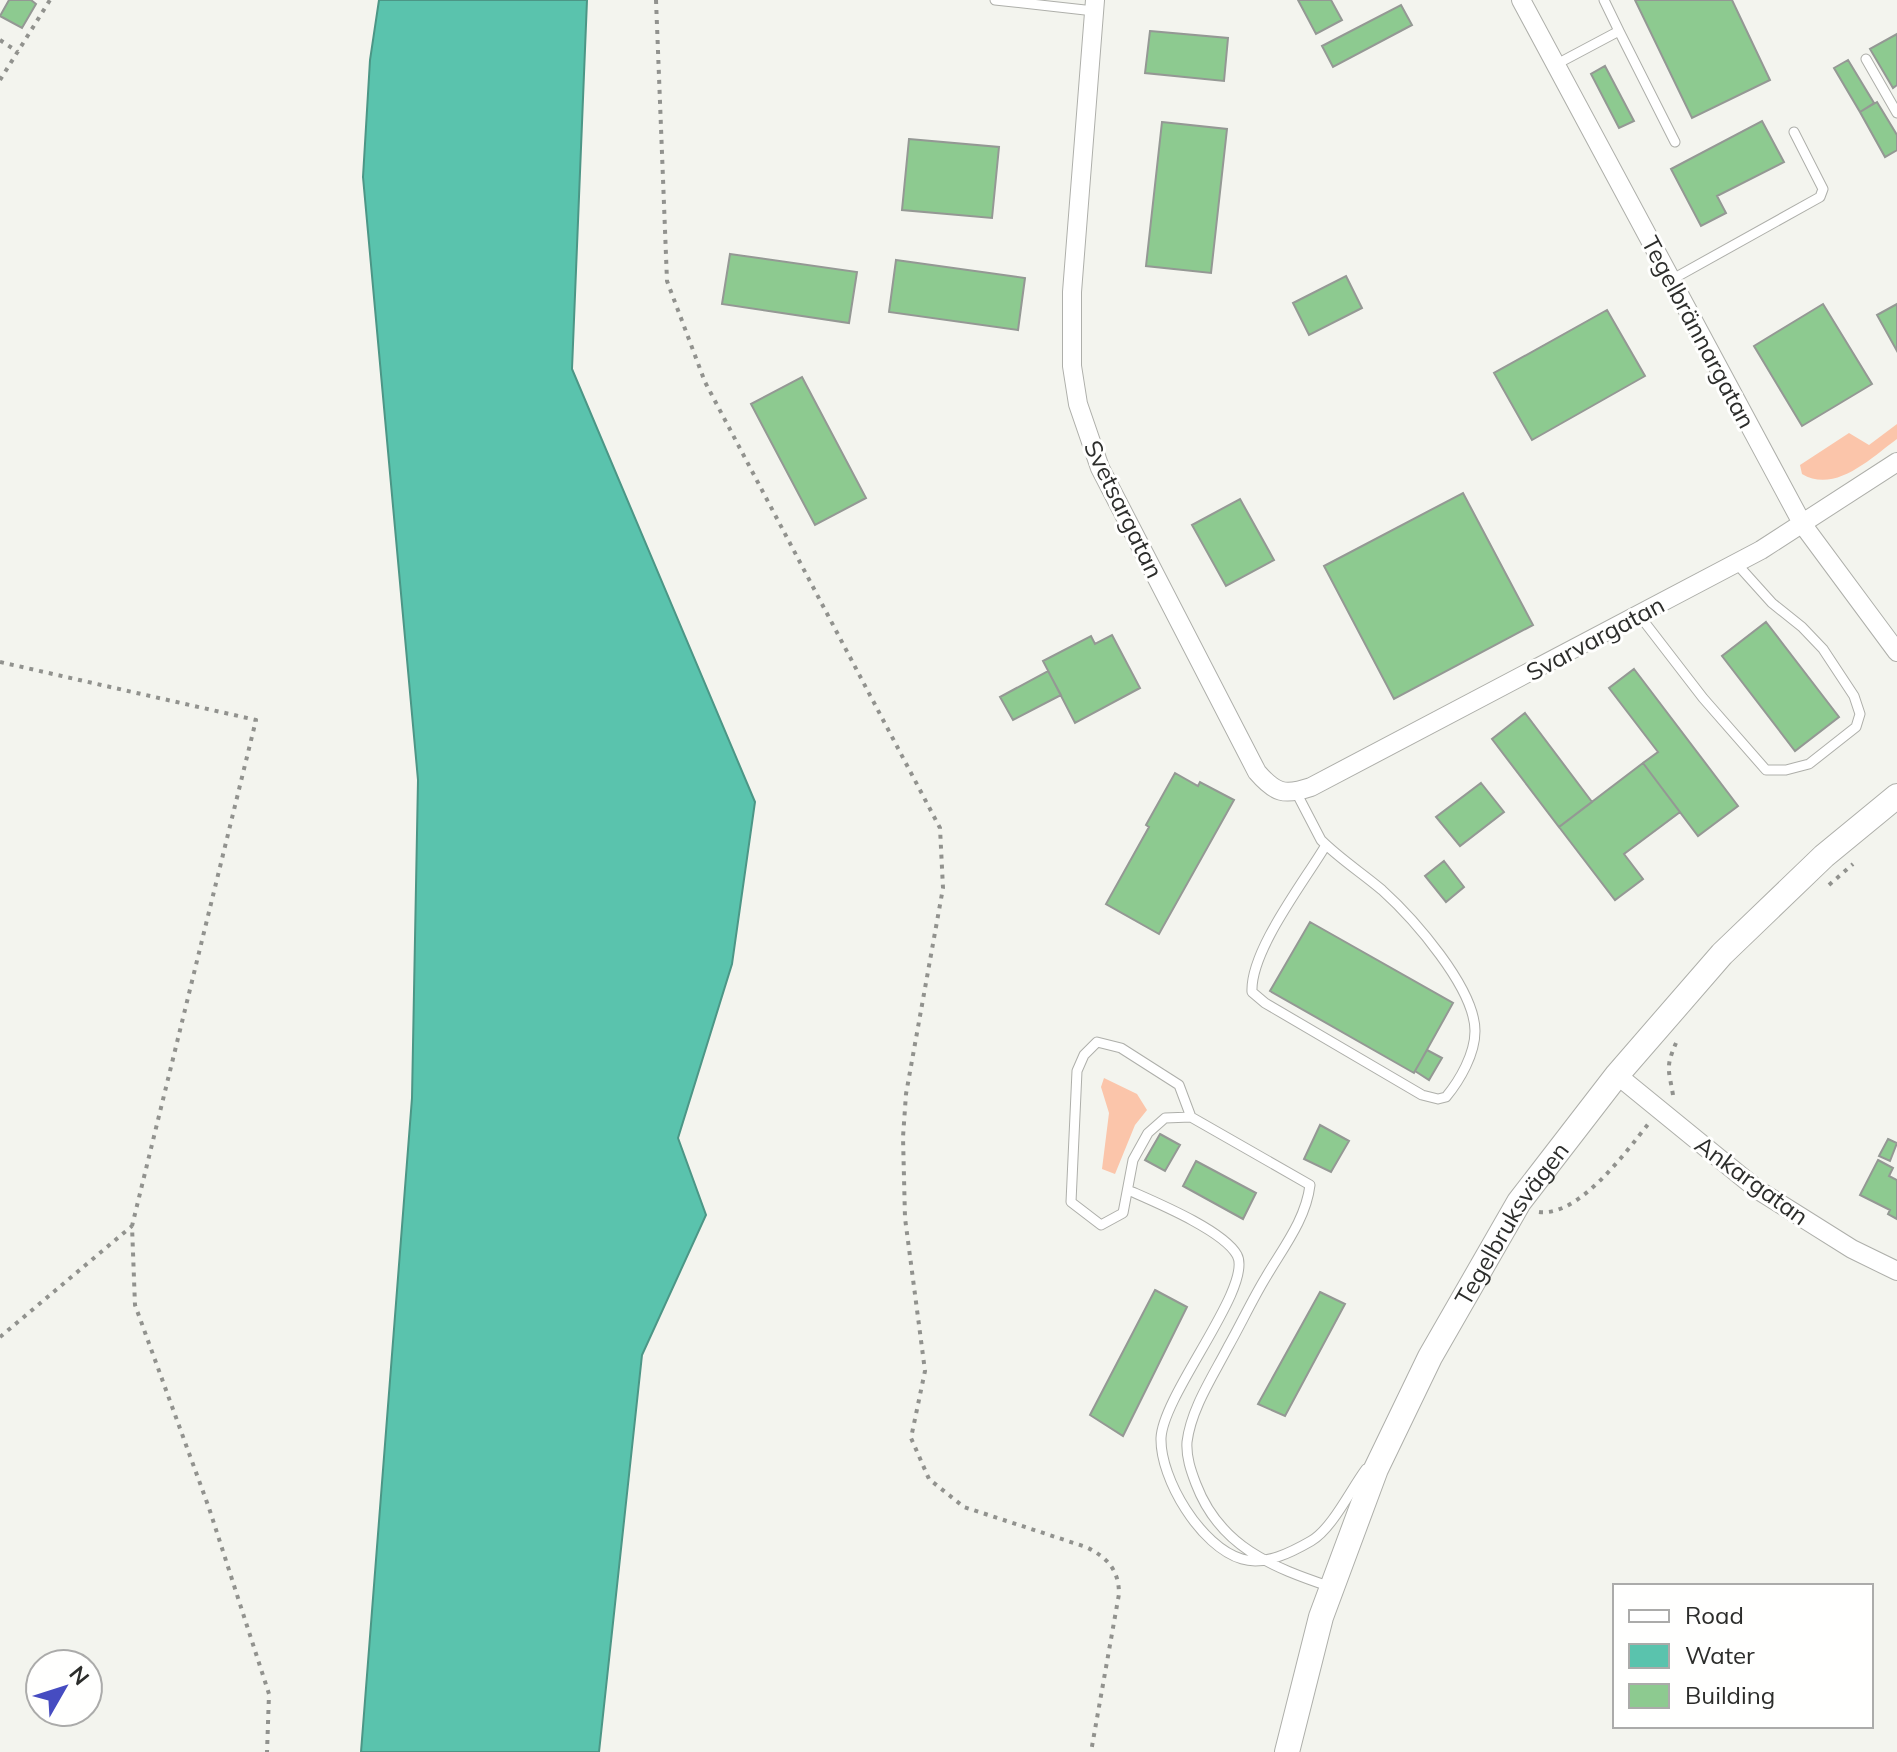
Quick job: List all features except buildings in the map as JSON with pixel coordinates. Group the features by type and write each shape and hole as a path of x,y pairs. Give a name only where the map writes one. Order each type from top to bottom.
{"street":[{"name":"Tegelbrännargatan","path":"1521,0 1803,525 1897,652"},
{"name":"Svetsargatan","path":"1094,5 1072,292 1072,366 1078,404 1100,468 1257,772 1270,787 1290,792"},
{"name":"Svarvargatan","path":"1290,792 1736,563 1803,525 1897,462"},
{"name":"Tegelbruksvägen","path":"1287,1752 1331,1587 1357,1516 1430,1357 1519,1202 1617,1075 1722,954 1824,856 1897,796"},
{"name":"Ankargatan","path":"1617,1075 1758,1190 1852,1249 1897,1271"}],"lane":[{"path":"995,0 1094,5"},
{"path":"1604,0 1675,142"},
{"path":"1555,65 1619,31"},
{"path":"1866,59 1897,113"},
{"path":"1671,280 1820,197 1823,189 1794,132"},
{"path":"1639,615 1703,698 1766,770 1786,770 1809,764 1856,727 1860,714 1854,696 1823,649 1772,603 1736,563"},
{"path":"1290,792 1326,845 1381,889 1421,931 1441,955 1468,1003 1476,1028 1473,1049 1446,1097 1438,1099 1422,1095 1265,1003 1252,992 1252,978 1261,951 1326,845"},
{"path":"1191,1117 1179,1085 1121,1048 1097,1042 1084,1055 1077,1071 1071,1202 1101,1225 1123,1213 1133,1160 1148,1133 1165,1118 1191,1117 1310,1185 1308,1206 1216,1371 1195,1415 1187,1443 1189,1465 1202,1499 1221,1528 1260,1560"},
{"path":"1128,1190 1189,1218 1211,1232 1237,1255 1240,1267 1217,1327 1174,1395 1165,1418 1161,1439 1178,1498 1190,1516 1218,1545 1242,1559 1260,1560 1331,1587"},
{"path":"1260,1560 1296,1550 1319,1537 1395,1431"}],"path":[{"path":"0,80 50,0"},
{"path":"656,0 667,281 705,382 940,828 943,888 906,1094 903,1137 905,1218 925,1371 911,1438 929,1479 964,1507 1086,1547 1099,1554 1115,1571 1119,1594 1091,1752"},
{"path":"0,40 18,52"},
{"path":"0,662 256,720 132,1226 135,1305 209,1508 269,1694 267,1752"},
{"path":"1825,888 1861,857"},
{"path":"1519,1202 1535,1212 1551,1214 1569,1205 1609,1172 1673,1094 1667,1075 1669,1059 1683,1033"},
{"path":"0,1337 132,1226"}],"shaded area":[{"path":"1897,424 1897,439 1852,471 1827,480 1802,474 1800,465 1849,433 1869,445"},
{"path":"1104,1078 1137,1094 1147,1110 1135,1125 1115,1174 1102,1169 1109,1113 1101,1087"}],"water":[{"path":"379,0 587,0 572,369 755,802 732,964 678,1138 706,1215 642,1355 599,1752 361,1752 412,1098 418,780 363,177 370,60"}]}
